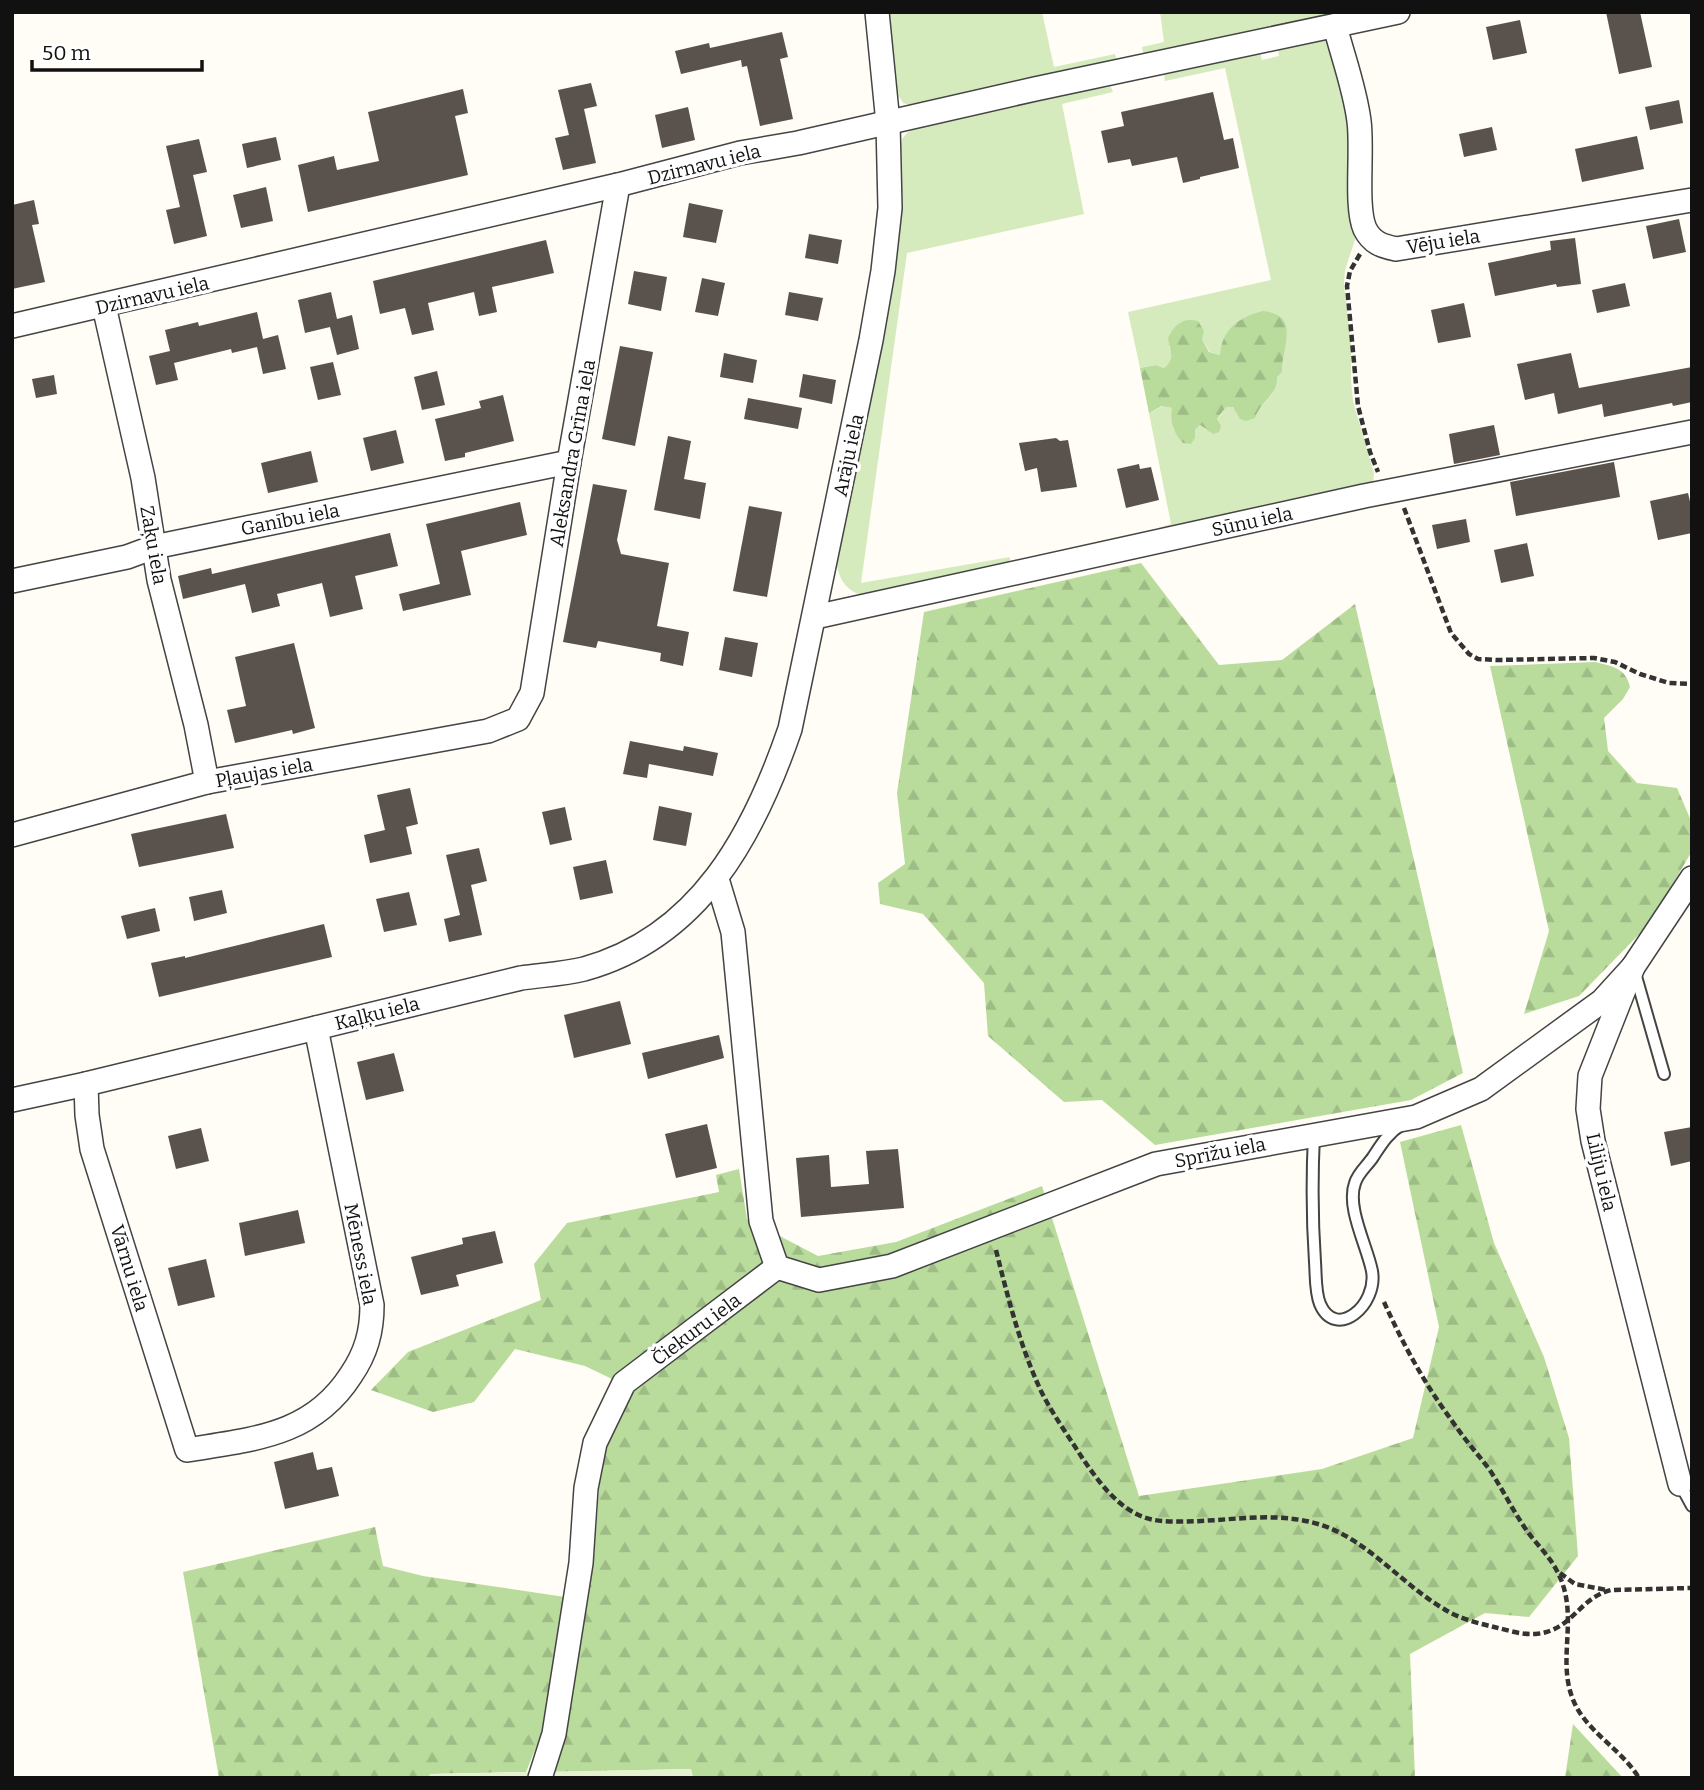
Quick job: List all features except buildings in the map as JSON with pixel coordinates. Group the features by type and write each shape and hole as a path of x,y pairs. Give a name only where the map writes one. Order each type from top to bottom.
{"street":[{"name":"Arāju iela","path":"717,879 754,820 773,778 790,729 871,340 890,208 888,123 877,12"},
{"name":"Dzirnavu iela","path":"12,326 618,185 740,153 798,143 1035,89 1398,12"},
{"path":"1335,26 1359,118 1361,213 1372,240"},
{"name":"Aleksandra Grīna iela","path":"518,719 532,693 618,185"},
{"name":"Vēju iela","path":"1372,240 1382,246 1396,249 1692,200"},
{"name":"Zaķu iela","path":"104,306 143,478 159,580 196,725 207,782"},
{"name":"Sūnu iela","path":"815,617 1393,491 1692,432"},
{"name":"Ganību iela","path":"12,581 127,557 154,547 569,462"},
{"name":"Pļaujas iela","path":"12,835 207,782 488,731 518,719"},
{"name":"Liliju iela","path":"1680,1484 1593,1141 1588,1109 1590,1076 1633,967 1692,878"},
{"path":"717,879 734,943 761,1222 777,1268"},
{"name":"Kaļķu iela","path":"12,1100 521,978 582,970 633,949 663,930 692,907 717,879"},
{"name":"Sprīžu iela","path":"777,1268 819,1280 892,1266 1156,1164 1314,1133 1416,1117 1481,1089 1602,1002 1633,967"},
{"name":"Mēness iela","path":"187,1450 290,1428 308,1420 341,1392 359,1364 369,1340 372,1305 316,1028"},
{"name":"Vārnu iela","path":"86,1084 92,1149 187,1450"},
{"name":"Čiekuru iela","path":"540,1778 554,1734 581,1563 586,1488 595,1443 624,1383 777,1268"}],"lane":[{"path":"1633,967 1664,1074"},
{"path":"1314,1133 1312,1224 1317,1291 1321,1306 1329,1315 1340,1319 1353,1316 1370,1297 1372,1275 1352,1200 1354,1184 1385,1139 1395,1129 1416,1117"},
{"path":"1680,1484 1692,1506"}],"path":[{"path":"1372,240 1355,260 1347,285 1355,383 1370,452 1377,470 1393,491 1410,522 1451,633 1469,654 1478,659 1594,658 1615,662 1640,674 1669,683 1692,684"},
{"path":"990,1228 1013,1316 1041,1390 1093,1473 1126,1509 1145,1519 1166,1522 1269,1518 1309,1521 1346,1536 1445,1610 1481,1624 1514,1632 1535,1634 1555,1630 1569,1621 1589,1600 1611,1590"},
{"path":"1372,1275 1396,1328 1448,1416 1490,1470 1525,1528 1557,1571 1566,1592 1569,1621 1567,1672 1572,1697 1587,1723 1619,1753 1639,1778"},
{"path":"1557,1571 1575,1584 1611,1590 1692,1588"}],"green space":[{"path":"887,12 1042,12 1054,67 1115,54 1117,62 910,105 903,103 894,88"},
{"path":"1160,12 1345,12 1144,56 1142,47 1164,42"},
{"path":"1325,39 1330,42 1353,111 1357,234 1345,270 1344,285 1351,342 1353,401 1374,473 1373,484 1159,536 1158,528 1171,524 1149,413 1163,406 1172,408 1173,429 1183,443 1200,425 1206,430 1226,406 1257,412 1272,394 1282,361 1286,325 1220,355 1210,352 1202,339 1169,346 1172,358 1164,368 1156,365 1140,368 1128,312 1271,280 1225,68 1165,81 1164,75 1260,53 1262,60 1279,56 1278,49"},
{"path":"1111,87 1113,92 1062,104 1084,214 907,253 861,583 1010,557 1010,567 861,595 843,582 836,559 902,139 922,125"},
{"path":"1263,311 1282,319 1287,334 1282,372 1277,377 1272,394 1255,418 1246,421 1240,419 1233,407 1226,407 1217,419 1221,426 1219,432 1213,434 1200,425 1195,430 1195,438 1191,444 1183,443 1173,427 1172,408 1162,406 1149,413 1140,368 1156,365 1164,368 1168,364 1171,354 1168,338 1173,329 1183,321 1198,321 1204,331 1202,339 1209,352 1220,355 1228,331 1246,317"},
{"path":"1141,563 1219,665 1282,660 1355,604 1463,1073 1411,1100 1155,1145 1102,1100 1064,1102 988,1036 984,983 923,914 880,904 878,883 905,864 897,793 924,612"},
{"path":"1595,662 1622,672 1630,687 1623,699 1604,718 1608,751 1637,783 1677,788 1692,823 1692,851 1650,923 1579,996 1524,1014 1549,931 1490,666"},
{"path":"1461,1125 1494,1243 1544,1357 1569,1438 1578,1556 1529,1617 1485,1613 1410,1654 1415,1778 693,1778 691,1769 553,1772 565,1735 594,1559 599,1488 606,1442 635,1390 585,1366 515,1349 474,1402 433,1412 371,1390 408,1352 541,1300 534,1264 567,1223 719,1192 716,1175 739,1169 747,1219 818,1256 896,1242 1042,1186 1139,1496 1322,1469 1413,1438 1439,1327 1400,1142"},
{"path":"375,1527 383,1566 423,1576 565,1597 541,1735 526,1772 430,1774 429,1778 219,1778 183,1572"},
{"path":"1573,1724 1623,1778 1565,1778"},
{"path":"691,1769 693,1778 429,1778 430,1774"}]}
